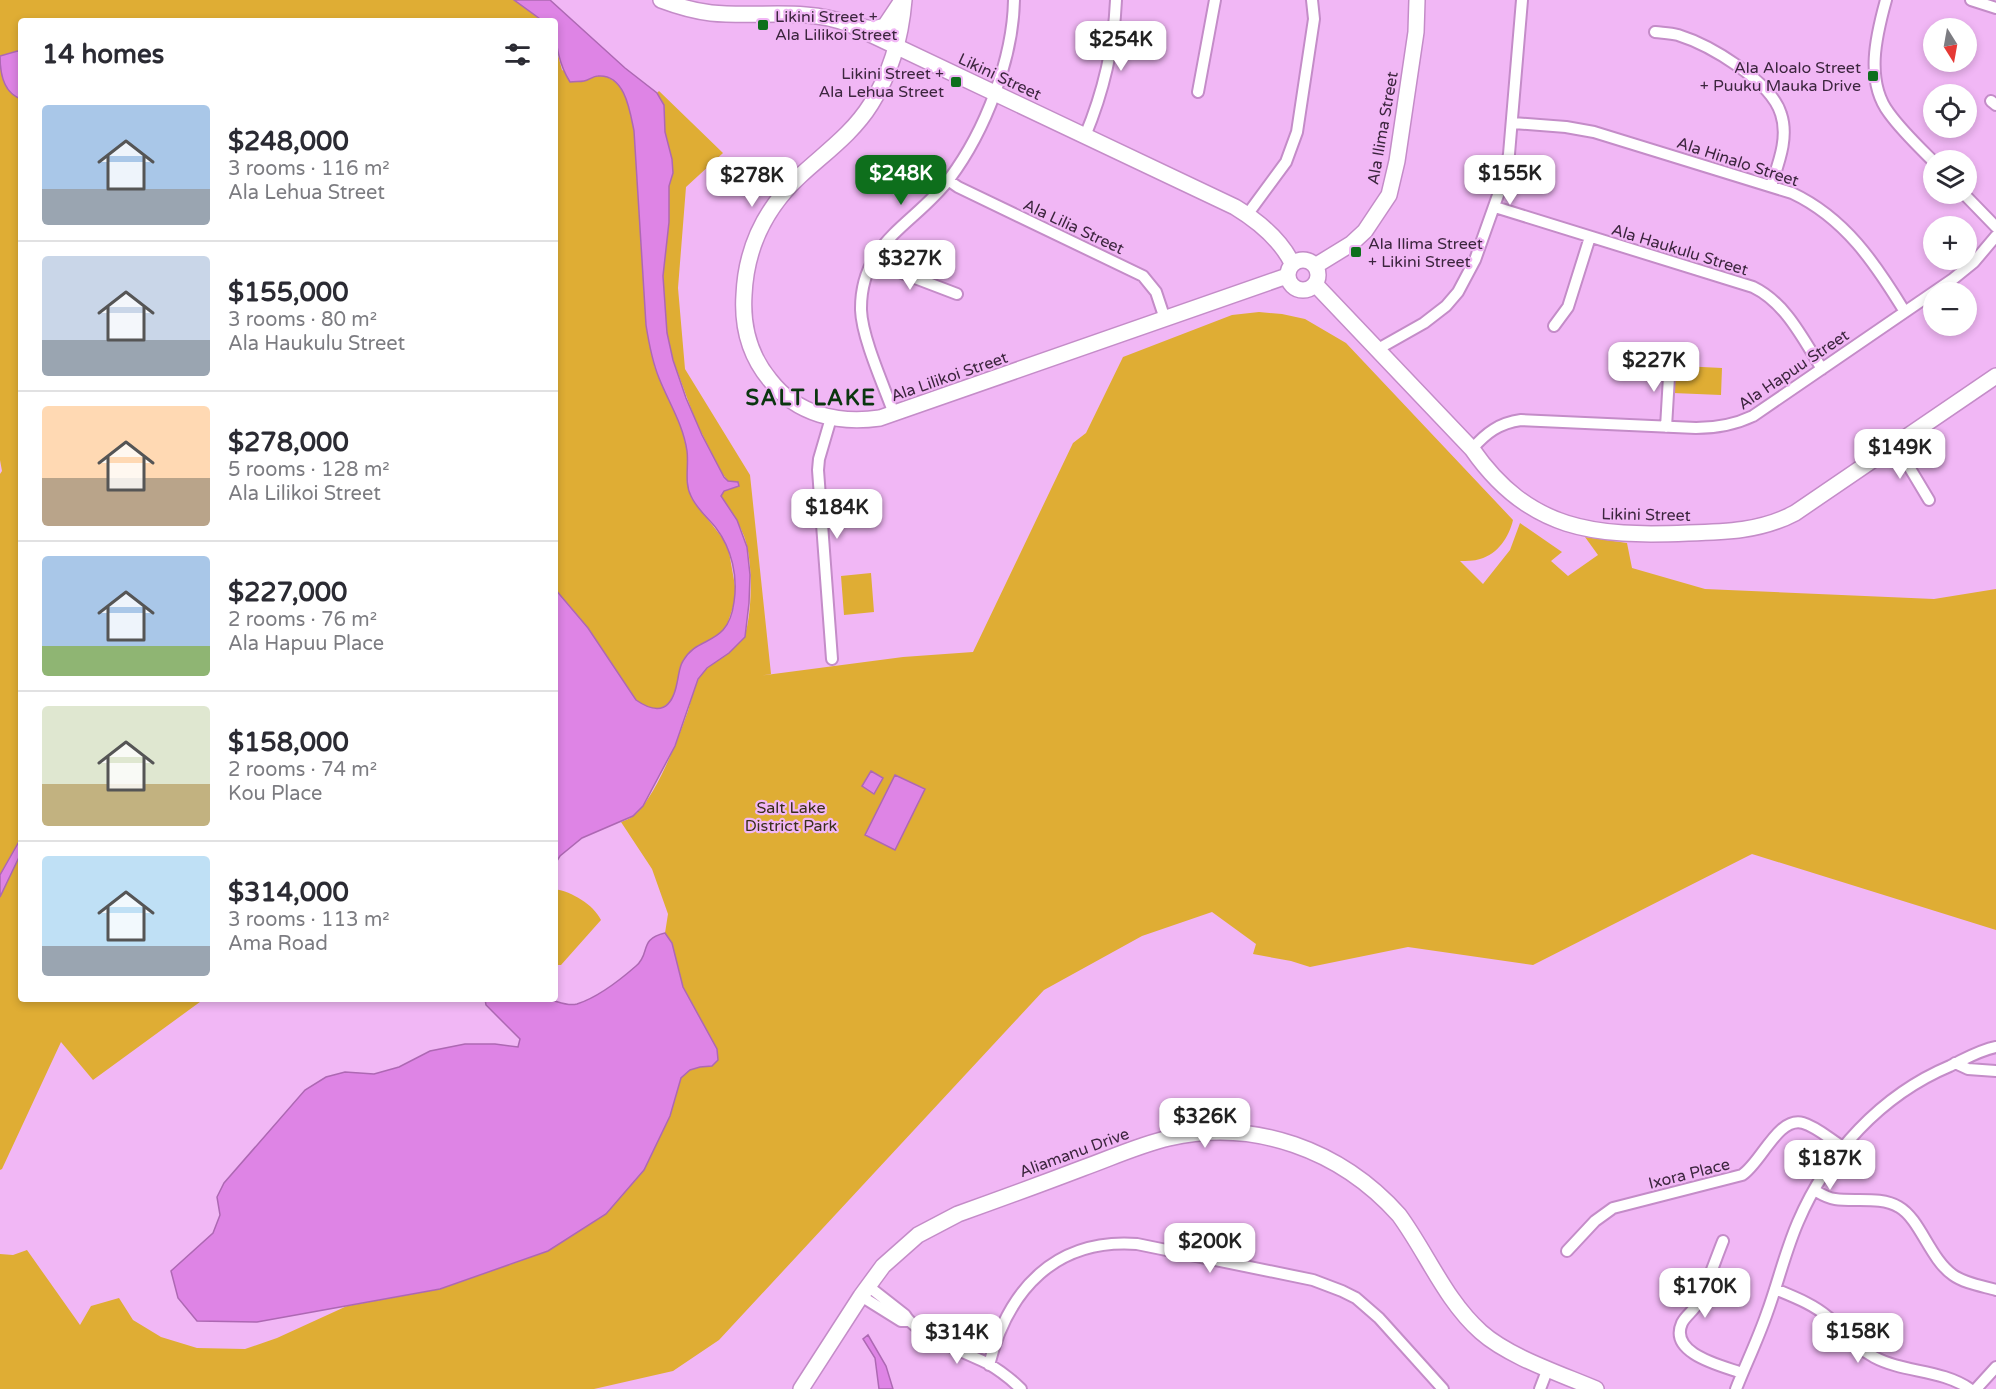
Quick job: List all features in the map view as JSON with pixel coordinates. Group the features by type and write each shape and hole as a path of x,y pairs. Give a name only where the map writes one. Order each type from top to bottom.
{"street":[{"name":"Likini Street","path":"661,0 683,8 711,13 810,14 833,18 849,24 895,48 994,92 1223,201 1247,215 1277,241 1290,270"},
{"path":"849,24 873,29 885,26 903,0"},
{"name":"Ala Lilikoi Street","path":"903,0 899,35 895,48 882,83 863,116 846,136 800,176 777,200 757,235 747,268 744,322 756,360 781,393 806,410 831,418 866,420 894,414 1165,319 1290,270"},
{"path":"894,414 862,322 863,288 873,262 892,234 948,180 974,139 994,92 1010,45 1014,0"},
{"path":"1085,136 1105,76 1116,0"},
{"path":"1198,92 1215,0"},
{"path":"1247,215 1286,162 1297,132 1314,19 1312,0"},
{"name":"Ala Ilima Street","path":"1315,266 1351,244 1365,231 1389,195 1394,181 1416,32 1417,0"},
{"path":"1378,349 1424,323 1446,306 1458,292 1475,260 1495,207 1509,154 1522,0"},
{"path":"1886,0 1878,29 1874,62 1877,85 1888,111 1923,150"},
{"path":"1971,0 1996,8"},
{"path":"1655,32 1679,36 1704,46 1757,81 1772,98 1781,114 1784,134 1771,186"},
{"name":"Ala Hinalo Street","path":"1513,123 1566,127 1594,132 1771,186 1810,201 1841,225 1865,251 1905,312"},
{"name":"Ala Lilia Street","path":"948,180 958,187 1143,276 1156,292 1165,319"},
{"path":"1974,204 1996,227"},
{"name":"Ala Haukulu Street","path":"1495,207 1754,287 1780,305 1822,369"},
{"name":"Ala Hapuu Street","path":"1472,449 1496,427 1521,420 1707,428 1735,424 1754,416 1968,268 1996,236"},
{"path":"1554,326 1568,307 1590,237"},
{"path":"1302,259 1312,262 1315,266 1318,275 1311,288 1301,290 1292,286 1290,270 1302,259"},
{"path":"873,262 957,294"},
{"name":"Likini Street","path":"1315,284 1472,449 1501,485 1521,502 1539,512 1575,526 1604,533 1726,532 1770,524 1795,513 1995,378"},
{"path":"1666,427 1670,360"},
{"path":"831,418 819,459 818,483 832,659"},
{"path":"1896,445 1929,500"},
{"path":"1736,1389 1766,1316 1797,1225 1824,1171 1862,1126 1896,1096 1931,1074 1996,1047"},
{"path":"1955,1064 1968,1069 1996,1071"},
{"name":"Ixora Place","path":"1567,1251 1594,1221 1620,1205 1742,1175 1752,1167 1788,1124 1806,1125 1843,1147"},
{"name":"Aliamanu Drive","path":"801,1389 864,1291 883,1266 931,1227 958,1214 1152,1143 1187,1135 1239,1131 1292,1143 1325,1156 1356,1175 1399,1215 1456,1305 1478,1330 1512,1352 1596,1389"},
{"path":"1814,1190 1836,1199 1887,1202 1898,1206 1906,1213 1936,1257 1952,1274 1996,1290"},
{"path":"1723,1241 1700,1299 1682,1324 1680,1335 1684,1346 1690,1352 1742,1373"},
{"path":"989,1365 1010,1310 1024,1288 1034,1278 1056,1261 1075,1252 1095,1245 1123,1243 1313,1280 1342,1291 1356,1298 1379,1318 1443,1389"},
{"path":"1775,1289 1818,1310 1860,1348 1876,1358 1894,1365 1944,1376 1970,1389"},
{"path":"864,1291 901,1321 909,1321 943,1342 989,1365 1021,1389"},
{"path":"1976,1389 1996,1367"},
{"path":"1540,1389 1548,1368"}],"green space":[{"path":"0,0 514,0 539,18 18,18 18,1002 200,1002 93,1080 61,1042 0,1170 0,474 2,471 0,460"},
{"path":"558,55 562,70 585,81 596,76 607,77 614,81 625,96 634,131 646,325 655,368 680,422 687,450 688,487 692,499 724,540 729,552 735,586 735,601 727,625 720,634 690,652 671,701 662,708 648,708 636,700 588,628 558,593"},
{"name":"Salt Lake District Park","path":"659,91 723,153 686,187 678,288 685,369 750,475 771,674 759,676 903,657 973,652 1073,443 1086,433 1123,357 1232,315 1259,312 1282,314 1305,319 1346,343 1513,520 1506,538 1492,553 1478,560 1460,561 1483,584 1510,550 1520,523 1562,552 1551,561 1568,576 1598,555 1585,537 1627,543 1632,568 1705,589 1934,599 1996,589 1996,930 1752,854 1533,965 1408,947 1310,967 1253,954 1256,944 1212,912 1142,936 1044,990 719,1340 673,1371 594,1389 0,1389 0,1254 13,1255 27,1250 80,1325 91,1306 119,1298 133,1320 161,1337 197,1348 245,1349 277,1338 347,1306 440,1289 548,1251 606,1214 644,1170 670,1116 681,1078 690,1070 712,1066 694,1009 683,987 672,943 665,933 668,914 652,869 621,822 632,817 641,808 658,782 679,736 698,680 709,667 739,643 744,635 749,617 751,594 749,557 744,536 721,496 724,491 739,486 728,481 721,472 696,422 673,360 667,333 663,276 669,222 669,186 673,173 665,132 664,105 657,93"},
{"path":"1682,366 1722,368 1721,395 1673,393 1673,380"},
{"path":"871,573 874,612 844,615 841,576"},
{"path":"558,890 581,900 593,909 601,920 561,965 558,965"}],"shaded area":[{"path":"514,0 550,0 625,68 657,93 664,105 665,132 673,173 669,186 669,222 663,276 667,333 673,360 686,398 702,435 724,477 728,481 738,482 739,486 724,491 721,496 737,520 747,547 750,575 745,637 729,653 707,668 698,679 675,746 643,806 633,816 582,838 558,859 558,593 588,628 636,700 658,709 672,699 681,666 689,653 726,627 731,617 735,583 730,554 722,536 696,505 689,491 685,441 651,352 646,325 634,131 625,95 614,81 607,77 596,76 584,81 570,82 558,53 558,18 539,18"},
{"path":"18,51 18,98 6,87 0,56"},
{"path":"871,771 883,778 874,794 862,786"},
{"path":"895,775 925,789 895,850 865,835"},
{"path":"18,843 18,859 0,897 0,875"},
{"path":"665,933 672,943 683,987 717,1049 718,1060 712,1066 690,1070 681,1078 670,1116 644,1170 606,1214 548,1251 440,1289 257,1322 197,1321 178,1298 171,1271 213,1233 220,1215 217,1197 224,1183 305,1090 326,1077 345,1072 374,1074 399,1067 430,1051 465,1044 518,1047 520,1039 486,1002 558,1002 569,1005 585,1001 601,993 636,966 643,957 648,943"},
{"path":"868,1335 886,1366 893,1389 879,1389 875,1358 863,1339"}],"place":[{"name":"Likini Street + Ala Lilikoi Street","path":"763,25"},
{"name":"Ala Aloalo Street + Puuku Mauka Drive","path":"1873,76"},
{"name":"Likini Street + Ala Lehua Street","path":"956,82"},
{"name":"Ala Ilima Street + Likini Street","path":"1356,252"}],"district":[{"name":"SALT LAKE","path":"811,397"}]}
